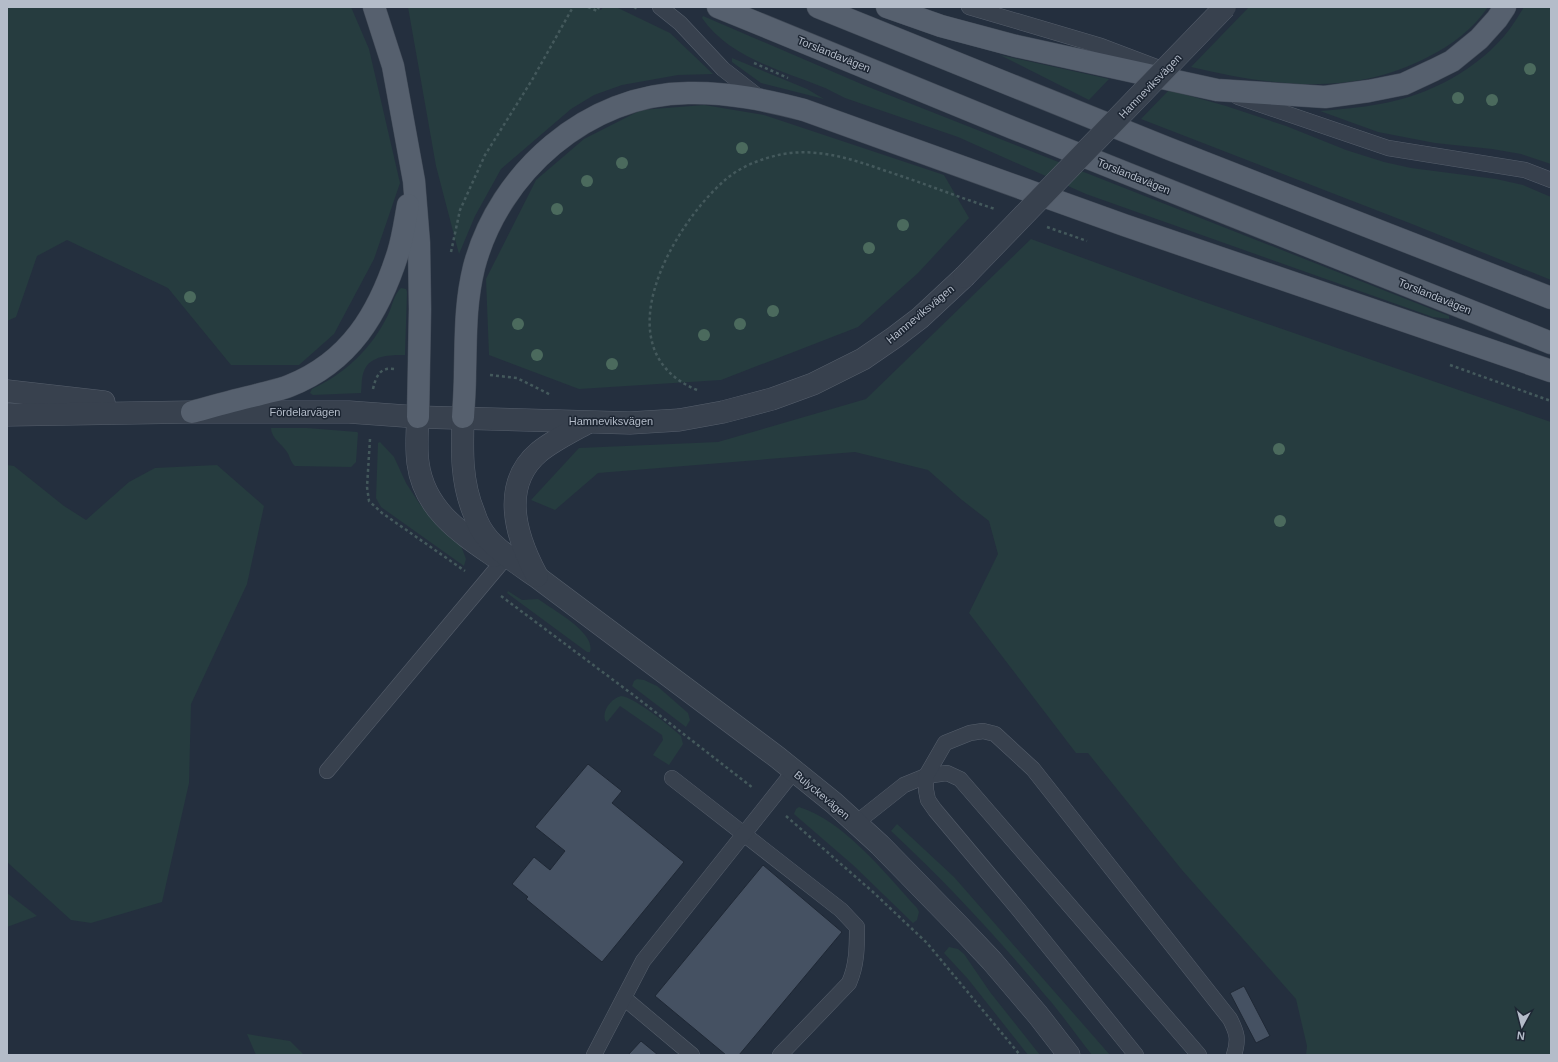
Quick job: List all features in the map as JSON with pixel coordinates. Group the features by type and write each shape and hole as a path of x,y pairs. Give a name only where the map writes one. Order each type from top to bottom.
{"main road":[{"path":"374,7 393,66 414,180 419,243 420,309 418,417"},
{"name":"Torslandavägen","path":"718,7 1013,128 1551,343"},
{"path":"818,7 1168,148 1551,298"},
{"path":"887,7 941,26 1016,46 1217,90 1325,97 1369,92 1404,84 1452,61 1479,39 1497,19 1505,7"},
{"path":"463,417 466,318 474,266 490,223 513,186 529,166 550,146 578,125 635,101 661,95 687,93 720,93 762,99 804,110 1124,225 1551,371"},
{"path":"192,412 288,386 309,377 330,364 348,348 362,330 385,289 398,252 414,180"}],"street":[{"name":"Hamneviksvägen","path":"418,417 463,417 630,423 679,420 723,412 772,400 813,384 863,359 896,337 920,318 964,277 1225,7"},
{"name":"Fördelarvägen","path":"7,391 192,412"},
{"name":"Fördelarvägen","path":"7,415 192,412 371,413 418,417"},
{"name":"Bulyckevägen","path":"418,417 418,464 424,487 440,513 450,524 463,535 537,577 794,771 856,824 921,886 992,961 1038,1015 1069,1055"},
{"name":"Bulyckevägen","path":"463,417 462,457 466,492 479,526 488,540 510,563"},
{"name":"Bulyckevägen","path":"537,577 528,560 521,540 516,518 514,498 519,479 538,452 553,441 588,422"}],"lane":[{"path":"660,7 680,22 723,69 762,99"},
{"path":"969,7 1102,46 1217,90 1388,148 1525,170 1551,180"},
{"path":"327,771 483,583 510,563"},
{"path":"1136,1055 1020,910 928,800 926,776 945,743 970,733 983,731 995,734 1033,770 1230,1018 1237,1033 1237,1046 1234,1055"},
{"path":"594,1055 643,961 794,771"},
{"path":"856,824 904,785 926,776 947,773 960,780 1199,1055"},
{"path":"672,778 841,910 857,927 857,951 854,972 849,983 780,1055"},
{"path":"624,998 692,1055"}],"path":[{"path":"588,7 597,11 599,7"},
{"path":"634,7 645,14"},
{"path":"750,62 791,80"},
{"path":"699,391 677,380 663,364 655,350 651,337 650,322 654,287 663,264 674,243 702,203 726,179 745,166 766,158 784,154 824,153 860,162 924,183 979,204"},
{"path":"418,371 387,368 379,373 375,380 371,413 367,487 370,501 382,513 483,583 636,697 769,801 873,892 926,943 1020,1055"},
{"path":"465,373 517,378 553,395"}],"green space":[{"path":"7,7 351,7 369,49 400,183 374,259 334,334 299,365 231,365 168,288 67,240 37,256 16,317 7,321"},
{"path":"408,7 595,7 601,10 603,7 616,7 670,33 713,74 678,75 622,85 594,95 571,109 501,169 475,216 459,254 436,166"},
{"path":"1249,7 1488,7 1469,29 1445,47 1428,57 1399,70 1370,78 1341,83 1282,83 1221,74 1191,67"},
{"path":"1524,7 1551,7 1551,164 1521,154 1492,149 1435,143 1378,132 1320,111 1380,104 1398,100 1416,95 1451,79 1483,57 1497,44 1509,30"},
{"path":"703,16 866,86 1444,314 1449,316 1449,319 1433,317 1086,194 958,137 845,98 823,87 755,60 740,52 713,31 702,18"},
{"path":"1000,55 1109,79 1089,100"},
{"path":"732,58 807,89 824,99 761,83 732,62"},
{"path":"1169,90 1226,106 1286,126 1346,150 1384,162 1411,168 1496,179 1523,185 1551,197 1551,280 1412,224 1141,119"},
{"path":"704,105 764,115 944,175 969,218 918,273 858,327 721,380 579,389 489,355 486,279 536,180 584,139 641,110"},
{"path":"1031,239 1187,296 1551,422 1551,1055 1306,1055 1307,1046 1296,999 1182,870 1088,753 1076,753 969,613 998,554 989,521 962,500 928,470 855,452 598,473 555,510 531,500 579,448 718,442 866,399"},
{"path":"401,288 406,289 407,292 405,355 382,357 371,362 363,374 361,393 313,395 310,393 312,389 336,376 366,349 388,315 393,301"},
{"path":"271,428 307,428 357,432 356,462 351,467 295,466 285,449 271,432"},
{"path":"380,442 394,457 406,483 419,503 460,543 466,559 464,566 381,507 376,498 378,443"},
{"path":"7,465 14,466 64,506 86,520 129,482 155,468 217,465 264,506 247,584 191,704 189,783 162,902 91,923 71,920 7,862"},
{"path":"508,591 522,600 538,599 566,618 582,631 587,638 590,645 590,652 587,652 507,593"},
{"path":"637,679 644,680 657,686 688,713 690,720 686,727 632,686 634,681"},
{"path":"621,696 643,706 681,736 683,744 669,765 653,755 663,740 662,735 620,706 607,722 605,720 604,716 608,705 614,699"},
{"path":"799,807 832,823 863,850 917,908 919,912 917,920 913,923 853,865 794,814 796,809"},
{"path":"897,824 954,877 1110,1055 1092,1055 1051,1002 990,931 932,870 891,831"},
{"path":"7,893 37,916 7,927"},
{"path":"949,947 958,949 964,954 990,992 1040,1055 1028,1055 968,979 944,953"},
{"path":"247,1034 290,1041 304,1055 256,1055"}],"building":[{"path":"588,764 622,791 612,803 684,862 602,962 526,899 528,897 512,884 534,857 550,870 565,851 535,827"},
{"path":"763,865 842,932 739,1055 726,1055 655,996"},
{"path":"1244,986 1270,1036 1256,1043 1230,993"},
{"path":"641,1041 658,1055 628,1055"}]}
